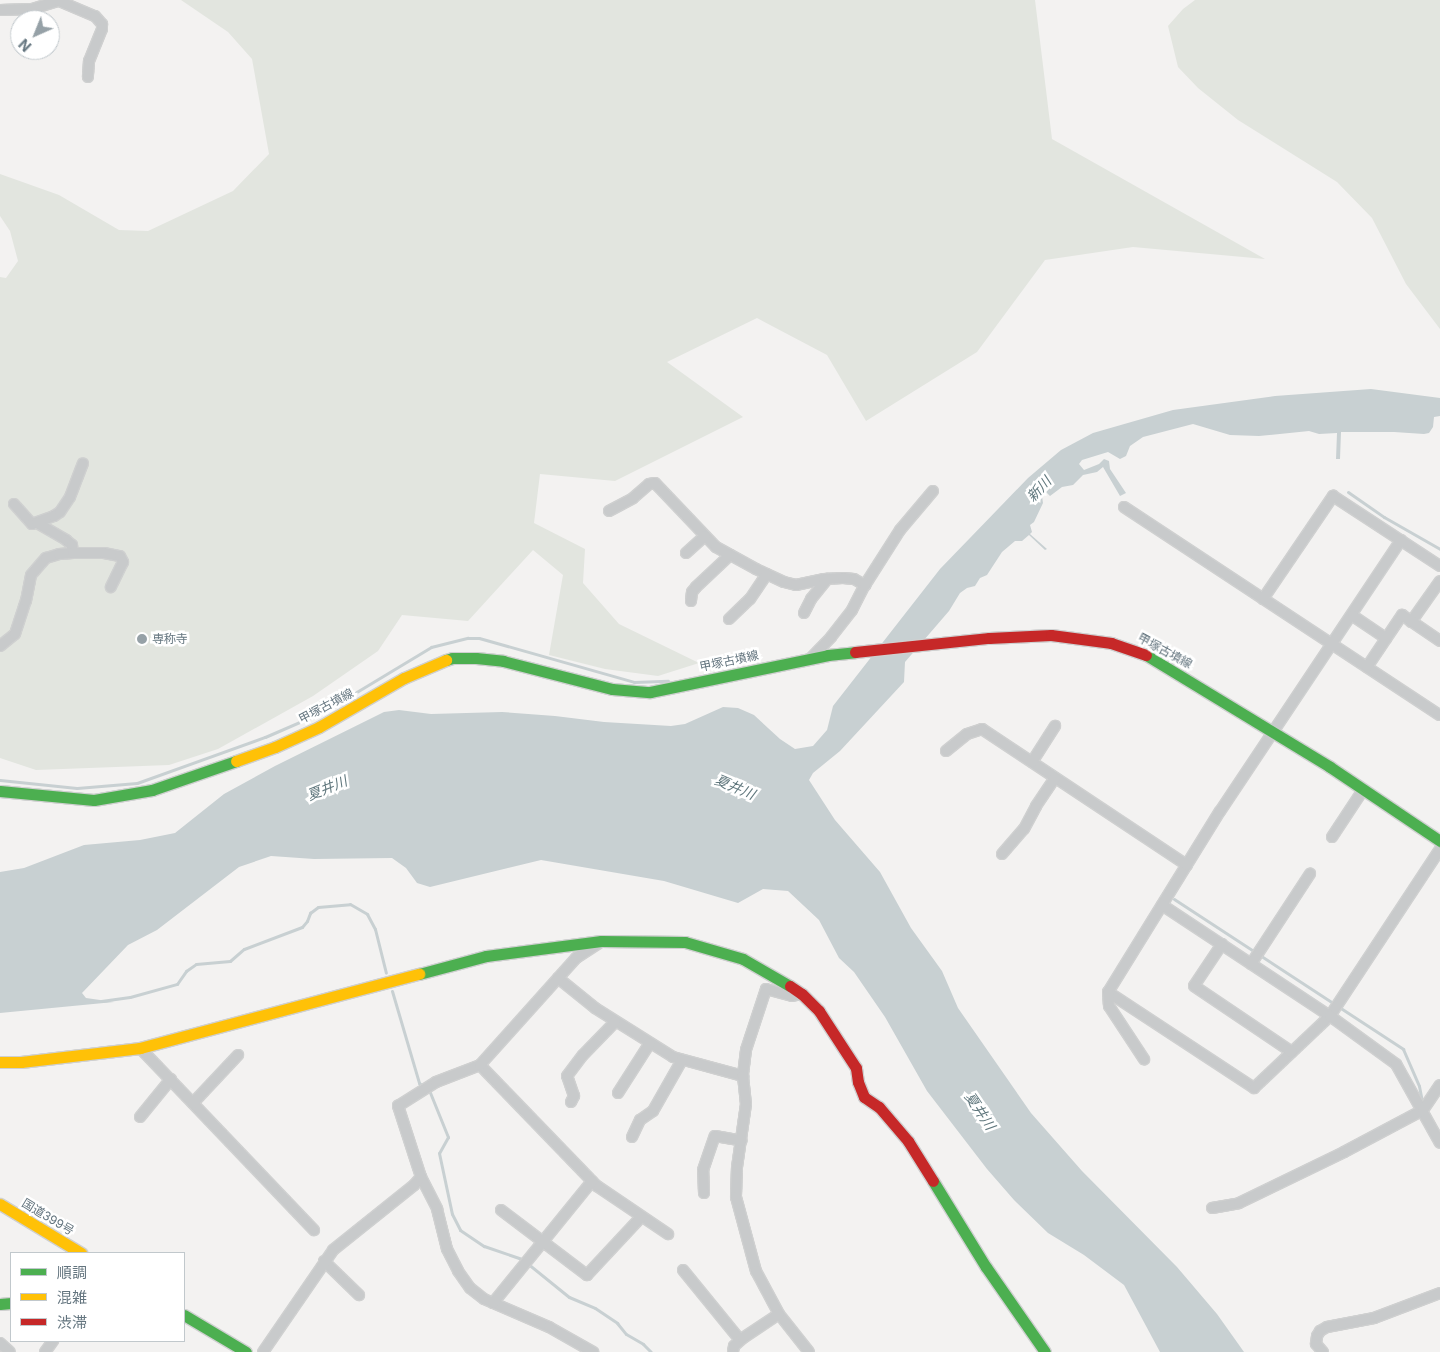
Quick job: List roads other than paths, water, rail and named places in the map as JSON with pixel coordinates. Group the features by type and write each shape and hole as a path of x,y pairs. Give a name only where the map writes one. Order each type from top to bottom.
{"main road":[{"name":"甲塚古墳線","path":"0,790 17,794 94,800 152,790 275,747 320,727 404,678 452,658 503,661 551,672 612,690 632,692 677,688 711,678 828,655 989,638 1051,635 1095,640 1130,647 1170,667 1440,841"},
{"path":"0,1062 21,1062 140,1048 486,956 601,941 685,942 716,950 743,959 802,994 818,1011 843,1045 856,1068 858,1082 864,1097 879,1107 908,1141 986,1267 1044,1352"},
{"name":"国道399号","path":"0,1204 79,1252"},
{"path":"185,1316 246,1352"}],"street":[{"path":"0,10 12,8 32,9 59,1 95,16 102,24 102,29 89,61 88,78"},
{"path":"14,504 28,522 32,524 60,512 70,497 84,463"},
{"path":"609,512 633,498 649,484 655,483 705,536 730,555 767,574 796,585 828,579 854,579 865,585"},
{"path":"810,658 831,637 852,610 865,585 900,530 933,491"},
{"path":"1263,599 1333,496 1440,566"},
{"path":"1124,507 1440,715"},
{"path":"37,522 72,545 73,553"},
{"path":"686,553 705,536"},
{"path":"1144,1059 1109,1006 1108,992 1273,732 1353,616 1401,540"},
{"path":"0,646 15,634 34,571 46,558 73,553 104,553 120,556 123,562 111,587"},
{"path":"691,601 692,592 696,587 730,555"},
{"path":"729,619 750,599 767,574"},
{"path":"804,613 822,584 828,579"},
{"path":"1411,622 1440,580"},
{"path":"1367,667 1402,615 1440,641"},
{"path":"1353,616 1386,638"},
{"path":"1032,762 1055,726"},
{"path":"946,751 967,734 982,729 1187,865"},
{"path":"1002,854 1024,829 1036,806 1056,778"},
{"path":"1332,837 1363,790"},
{"path":"1108,992 1254,1088 1330,1016 1440,849"},
{"path":"1251,964 1310,874"},
{"path":"1162,905 1330,1016 1396,1064 1440,1143"},
{"path":"593,1352 549,1327 493,1303 470,1288 458,1271 447,1249 437,1209 421,1177 398,1106 428,1086 480,1065 576,958 601,941"},
{"path":"1222,944 1194,986 1292,1052"},
{"path":"558,978 615,1022 682,1060 743,1076"},
{"path":"802,994 792,996 766,989 746,1050 743,1076 746,1098 742,1141 737,1167 738,1204 756,1271 779,1314 809,1352"},
{"path":"571,1102 574,1096 567,1076 583,1055 615,1022"},
{"path":"618,1093 650,1043"},
{"path":"140,1048 314,1230"},
{"path":"193,1103 238,1055"},
{"path":"632,1136 640,1120 653,1111 682,1060"},
{"path":"480,1065 592,1181 641,1217 668,1234"},
{"path":"140,1117 171,1079"},
{"path":"1212,1208 1239,1203 1344,1152 1423,1110 1439,1088"},
{"path":"704,1193 703,1170 715,1136 742,1141"},
{"path":"263,1352 333,1250 414,1186 421,1177"},
{"path":"493,1303 592,1181"},
{"path":"501,1210 587,1275 641,1217"},
{"path":"324,1261 359,1295"},
{"path":"683,1270 740,1340"},
{"path":"1322,1352 1316,1344 1317,1336 1320,1331 1327,1327 1374,1318 1440,1294"},
{"path":"733,1352 734,1346 740,1340 779,1314"},
{"path":"0,1344 10,1352"}],"water":[{"path":"1371,389 1440,398 1440,416 1434,417 1433,427 1429,433 1424,434 1341,432 1340,459 1336,459 1337,433 1319,434 1309,431 1259,436 1230,435 1193,424 1143,437 1130,446 1126,456 1120,459 1108,452 1082,460 1079,464 1084,470 1099,464 1104,459 1109,461 1110,469 1126,493 1120,496 1103,467 1097,472 1083,475 1073,485 1062,487 1050,496 1047,493 1042,496 1043,503 1034,522 1030,525 1032,532 1030,534 1047,549 1045,550 1029,535 1022,541 1015,541 1002,552 987,575 980,578 975,586 967,588 960,593 949,611 905,662 904,682 840,751 813,773 809,780 835,820 880,872 911,928 942,971 958,1008 1031,1113 1082,1171 1177,1267 1217,1314 1244,1352 1160,1352 1124,1285 1084,1255 1048,1233 1014,1200 987,1169 927,1091 885,1017 854,972 839,958 819,920 788,891 763,889 738,903 664,881 541,860 430,887 417,883 406,868 392,858 314,859 271,856 239,867 157,930 128,945 82,993 86,998 114,1002 0,1013 0,872 24,868 84,845 140,840 175,833 224,794 275,766 384,712 399,710 431,714 502,712 604,722 671,726 685,724 723,707 738,708 754,715 780,739 795,749 813,746 827,730 833,706 940,569 1028,478 1061,450 1093,433 1173,410 1275,396"}],"waterway":[{"path":"1348,492 1384,517 1440,549"},
{"path":"0,780 77,788 137,783 265,737 325,711 431,647 468,638 479,638 634,682 668,681"},
{"path":"1174,899 1403,1049 1419,1086 1422,1101"},
{"path":"101,1001 130,997 177,984 186,971 196,964 230,961 244,949 302,927 310,913 318,907 350,904 367,914 375,929 386,973"},
{"path":"392,991 419,1083 429,1090 448,1137 439,1153 452,1214 460,1230 484,1246 522,1259 569,1297 595,1308 617,1323 626,1334 643,1344 651,1352"}],"place":[{"name":"専称寺","path":"142,639"}],"water label":[{"name":"新川","path":"1039,489"},
{"name":"夏井川","path":"735,787"},
{"name":"夏井川","path":"327,788"},
{"name":"夏井川","path":"980,1111"}]}
